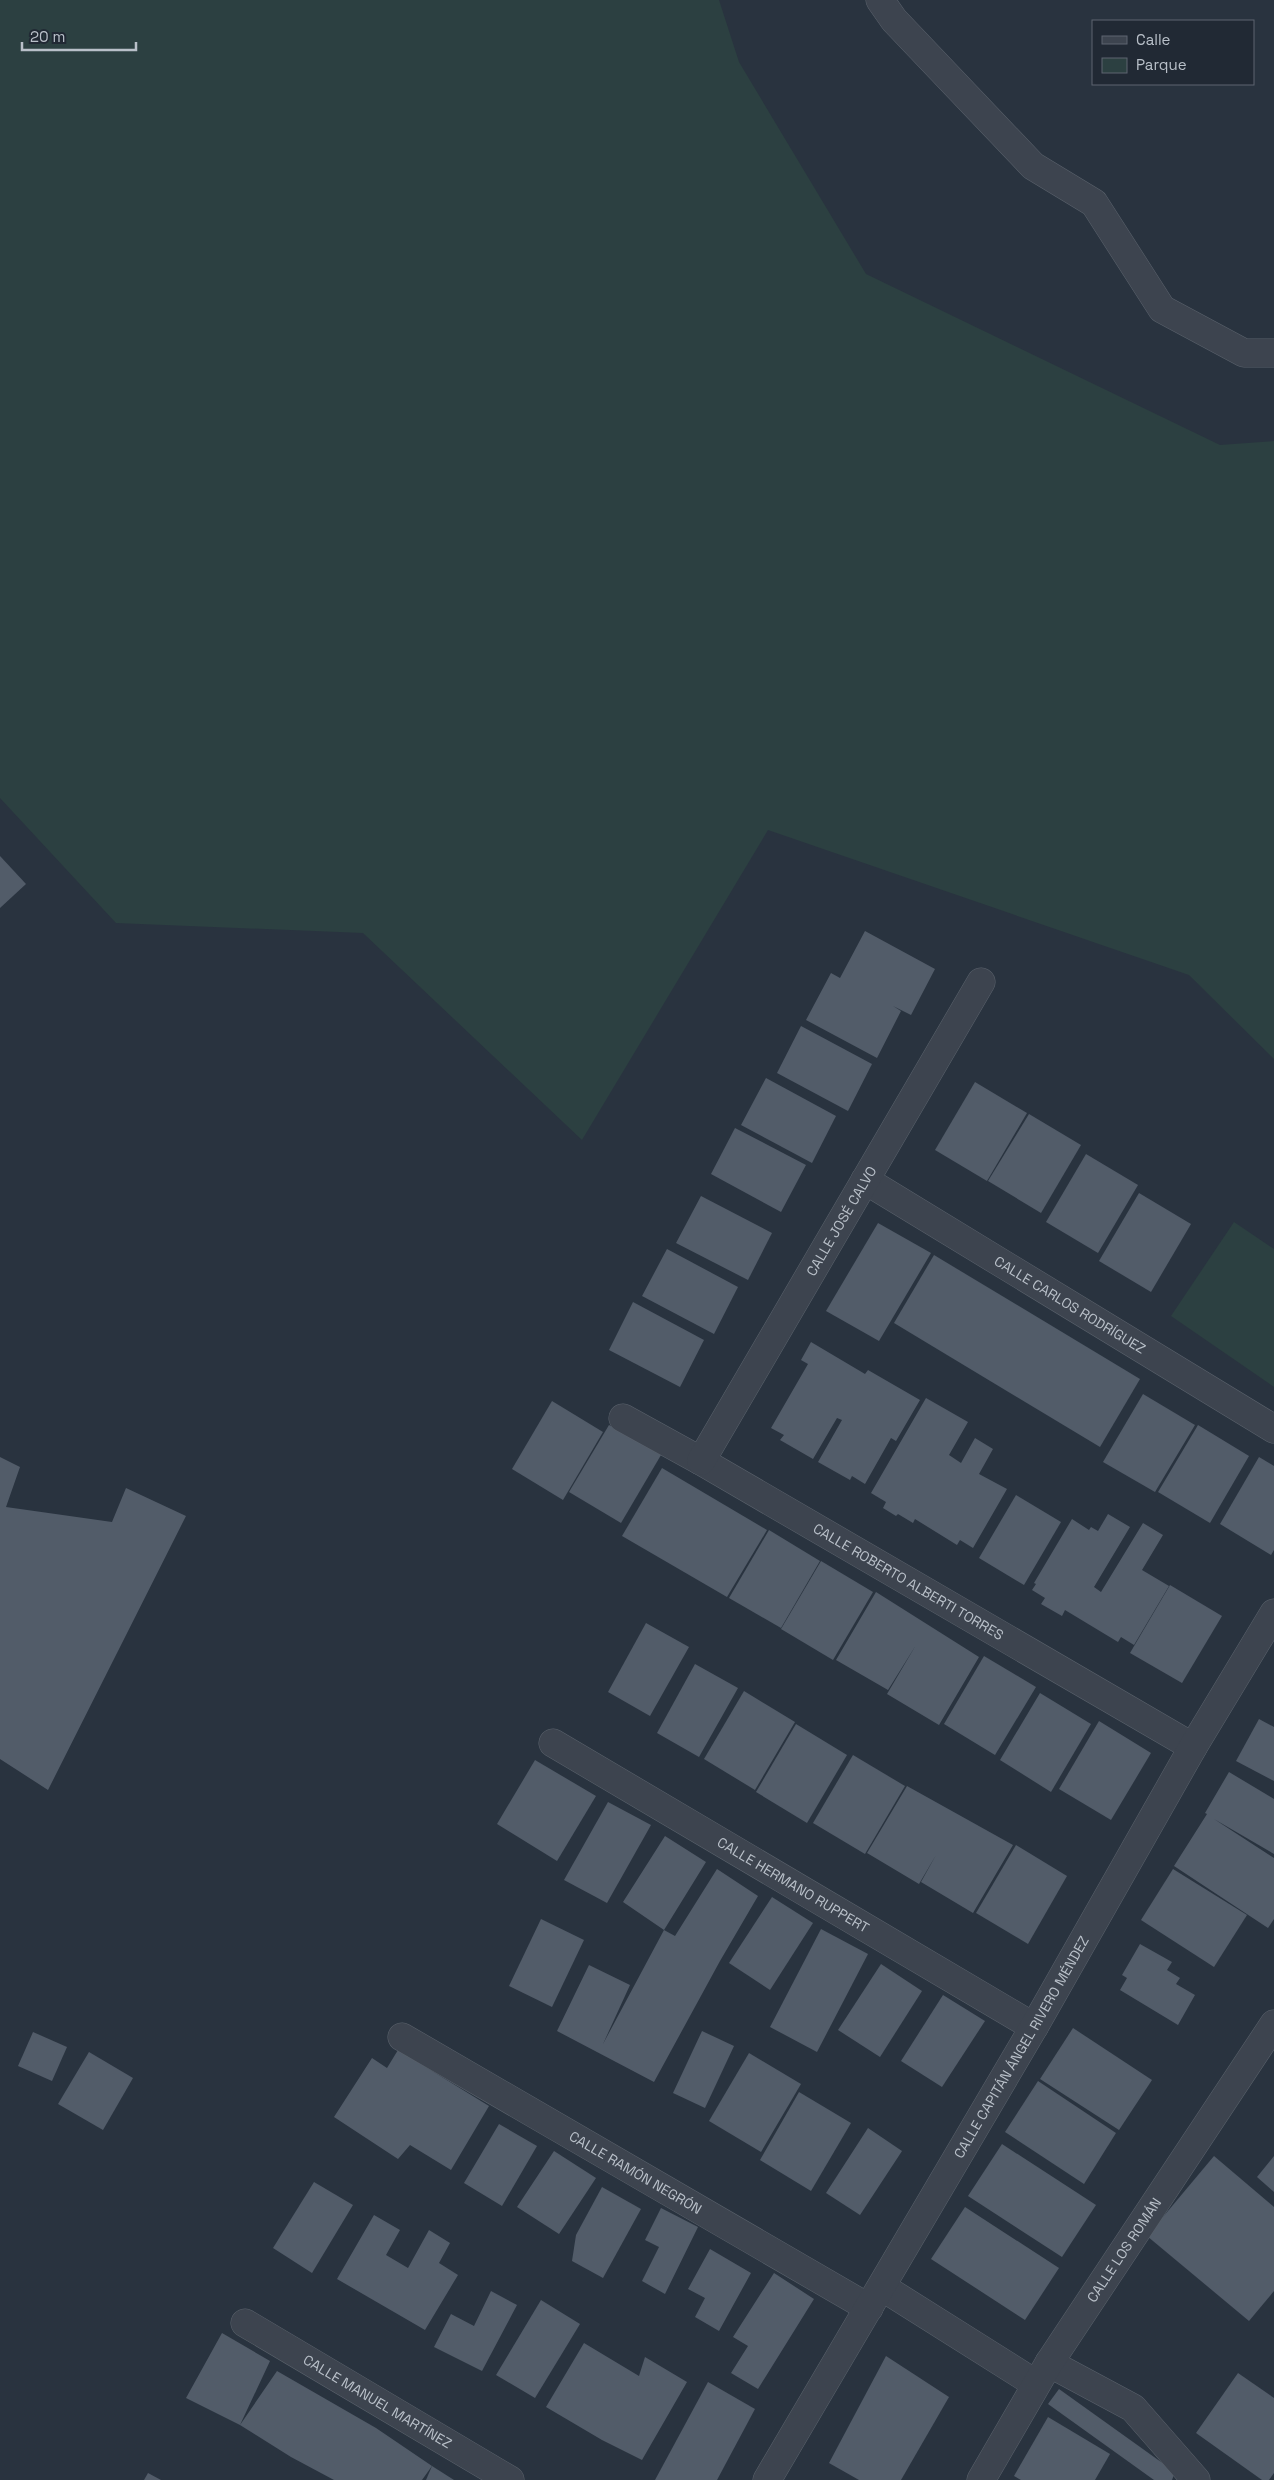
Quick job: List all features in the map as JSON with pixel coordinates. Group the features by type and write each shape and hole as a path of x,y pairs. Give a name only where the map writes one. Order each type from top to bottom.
{"street":[{"path":"880,0 894,20 1033,166 1094,203 1162,309 1244,353 1274,352"},
{"name":"CALLE JOSÉ CALVO","path":"701,1461 981,982"},
{"name":"CALLE CARLOS RODRÍGUEZ","path":"865,1180 1274,1429"},
{"name":"CALLE ROBERTO ALBERTI TORRES","path":"623,1418 701,1461 1193,1747"},
{"name":"CALLE CAPITÁN ÁNGEL RIVERO MÉNDEZ","path":"767,2480 1034,2027 1193,1747 1274,1613"},
{"name":"CALLE HERMANO RUPPERT","path":"553,1742 1034,2027"},
{"name":"CALLE LOS ROMÁN","path":"981,2480 1043,2374 1274,2024"},
{"name":"CALLE RAMÓN NEGRÓN","path":"402,2037 876,2297 1043,2374 1132,2408 1196,2480"},
{"name":"CALLE MANUEL MARTÍNEZ","path":"245,2323 510,2480"}],"green space":[{"path":"0,0 719,0 739,62 866,274 1220,445 1274,441 1274,1059 1189,975 768,830 582,1140 363,933 116,923 0,798"},
{"path":"1234,1222 1274,1249 1274,1387 1171,1316"}],"building":[{"path":"0,856 26,884 0,908"},
{"path":"865,931 935,969 911,1015 893,1006 901,1011 877,1058 806,1020 831,973 840,978"},
{"path":"801,1026 872,1064 848,1111 777,1073"},
{"path":"766,1078 836,1116 812,1163 741,1125"},
{"path":"975,1082 1027,1113 987,1181 935,1150"},
{"path":"1029,1114 1081,1145 1041,1213 988,1181"},
{"path":"735,1128 806,1165 781,1212 711,1174"},
{"path":"1086,1154 1138,1185 1098,1253 1046,1222"},
{"path":"1139,1193 1191,1224 1151,1292 1099,1261"},
{"path":"701,1196 772,1233 748,1280 676,1243"},
{"path":"878,1223 931,1253 879,1341 826,1311"},
{"path":"667,1249 738,1287 714,1334 642,1296"},
{"path":"934,1255 1140,1379 1100,1447 894,1323"},
{"path":"633,1302 704,1340 680,1387 609,1350"},
{"path":"811,1342 865,1374 868,1370 920,1400 896,1441 891,1438 865,1484 852,1476 850,1480 818,1462 842,1420 837,1418 813,1459 780,1440 784,1435 771,1428 808,1364 801,1360"},
{"path":"1143,1394 1195,1425 1155,1492 1103,1462"},
{"path":"926,1398 968,1422 949,1455 961,1463 975,1438 993,1449 979,1474 1007,1489 973,1548 960,1540 957,1545 915,1519 913,1523 898,1514 896,1516 883,1508 886,1502 871,1493"},
{"path":"552,1401 603,1432 563,1500 512,1469"},
{"path":"609,1425 661,1455 621,1523 569,1492"},
{"path":"1198,1425 1249,1456 1210,1523 1158,1492"},
{"path":"0,1457 20,1467 6,1507 112,1522 126,1488 186,1516 48,1790 0,1759"},
{"path":"1259,1457 1274,1466 1274,1550 1271,1555 1220,1524"},
{"path":"662,1468 767,1530 727,1597 622,1536"},
{"path":"1016,1495 1061,1522 1024,1585 979,1558"},
{"path":"1108,1514 1130,1527 1094,1587 1101,1592 1143,1523 1163,1535 1142,1570 1169,1586 1134,1645 1121,1637 1118,1642 1065,1610 1062,1616 1041,1604 1045,1598 1032,1590 1036,1584 1034,1583 1072,1519 1089,1530 1091,1527 1098,1531"},
{"path":"769,1530 820,1561 781,1628 729,1598"},
{"path":"821,1561 873,1592 833,1660 781,1629"},
{"path":"1170,1585 1222,1616 1182,1683 1130,1653"},
{"path":"876,1592 979,1657 939,1725 887,1694 916,1645 888,1690 836,1660"},
{"path":"646,1623 689,1647 650,1716 608,1692"},
{"path":"984,1656 1036,1687 995,1755 944,1724"},
{"path":"695,1664 738,1688 699,1757 657,1733"},
{"path":"744,1691 795,1722 755,1790 704,1759"},
{"path":"1040,1693 1091,1724 1051,1792 1000,1760"},
{"path":"1259,1719 1274,1727 1274,1781 1236,1761"},
{"path":"1099,1721 1151,1753 1111,1820 1059,1789"},
{"path":"796,1724 847,1755 807,1823 756,1792"},
{"path":"853,1755 905,1786 865,1854 813,1823"},
{"path":"535,1760 596,1796 557,1861 497,1824"},
{"path":"1229,1772 1274,1799 1274,1854 1214,1819 1274,1858 1274,1919 1268,1928 1174,1866 1207,1814 1205,1813"},
{"path":"907,1786 1013,1845 973,1913 921,1882 936,1855 919,1884 867,1853"},
{"path":"608,1802 651,1825 607,1903 564,1880"},
{"path":"665,1836 706,1862 664,1930 623,1902"},
{"path":"1016,1845 1067,1876 1028,1944 976,1913"},
{"path":"717,1869 758,1896 654,2082 557,2031 589,1965 630,1985 603,2044 664,1930 675,1936"},
{"path":"1173,1869 1247,1915 1214,1967 1141,1920"},
{"path":"772,1897 813,1923 770,1990 729,1963"},
{"path":"541,1919 584,1940 552,2007 509,1986"},
{"path":"821,1929 868,1954 817,2052 770,2027"},
{"path":"1140,1944 1172,1962 1167,1970 1180,1978 1176,1984 1195,1995 1178,2025 1120,1990 1127,1978 1122,1975"},
{"path":"881,1964 922,1991 880,2057 838,2030"},
{"path":"943,1995 985,2021 942,2087 901,2061"},
{"path":"1073,2028 1152,2080 1119,2130 1040,2079"},
{"path":"702,2031 734,2046 705,2108 673,2093"},
{"path":"33,2032 67,2047 52,2081 18,2066"},
{"path":"398,2050 489,2106 451,2170 410,2145 398,2159 334,2117 372,2058 387,2068"},
{"path":"89,2052 133,2078 103,2130 58,2104"},
{"path":"749,2053 801,2084 761,2152 709,2121"},
{"path":"1038,2081 1116,2133 1084,2184 1005,2132"},
{"path":"799,2092 851,2123 811,2191 760,2160"},
{"path":"499,2124 537,2146 502,2206 464,2183"},
{"path":"868,2128 902,2151 860,2215 826,2193"},
{"path":"1002,2144 1096,2205 1062,2257 968,2196"},
{"path":"554,2151 596,2178 559,2234 517,2207"},
{"path":"1214,2156 1274,2207 1274,2291 1249,2321 1147,2236"},
{"path":"1274,2156 1274,2192 1257,2177"},
{"path":"314,2182 353,2205 312,2273 273,2248"},
{"path":"602,2187 641,2209 603,2278 572,2261 576,2235"},
{"path":"965,2207 1059,2268 1025,2320 931,2259"},
{"path":"661,2208 698,2227 665,2294 642,2281 659,2247 645,2240"},
{"path":"374,2215 400,2230 386,2255 408,2268 429,2230 450,2243 439,2263 458,2275 425,2330 337,2279"},
{"path":"710,2249 751,2273 719,2331 695,2317 705,2298 688,2289"},
{"path":"774,2273 814,2299 758,2389 731,2373 748,2346 733,2337"},
{"path":"491,2291 517,2305 482,2371 434,2347 451,2314 474,2326"},
{"path":"541,2300 580,2324 535,2398 496,2375"},
{"path":"222,2333 270,2361 240,2425 186,2398"},
{"path":"584,2343 639,2376 645,2357 687,2382 642,2460 602,2440 546,2407"},
{"path":"886,2356 949,2397 901,2480 859,2480 829,2463"},
{"path":"277,2371 376,2428 432,2466 422,2480 334,2480 291,2457 240,2425"},
{"path":"1238,2373 1274,2398 1274,2473 1269,2480 1262,2480 1196,2433"},
{"path":"708,2382 755,2409 717,2480 655,2480"},
{"path":"1059,2389 1175,2472 1172,2480 1154,2480 1048,2404"},
{"path":"1048,2417 1110,2454 1095,2480 1021,2480 1014,2476"},
{"path":"432,2466 454,2480 426,2480"},
{"path":"148,2473 161,2480 144,2480"}]}
